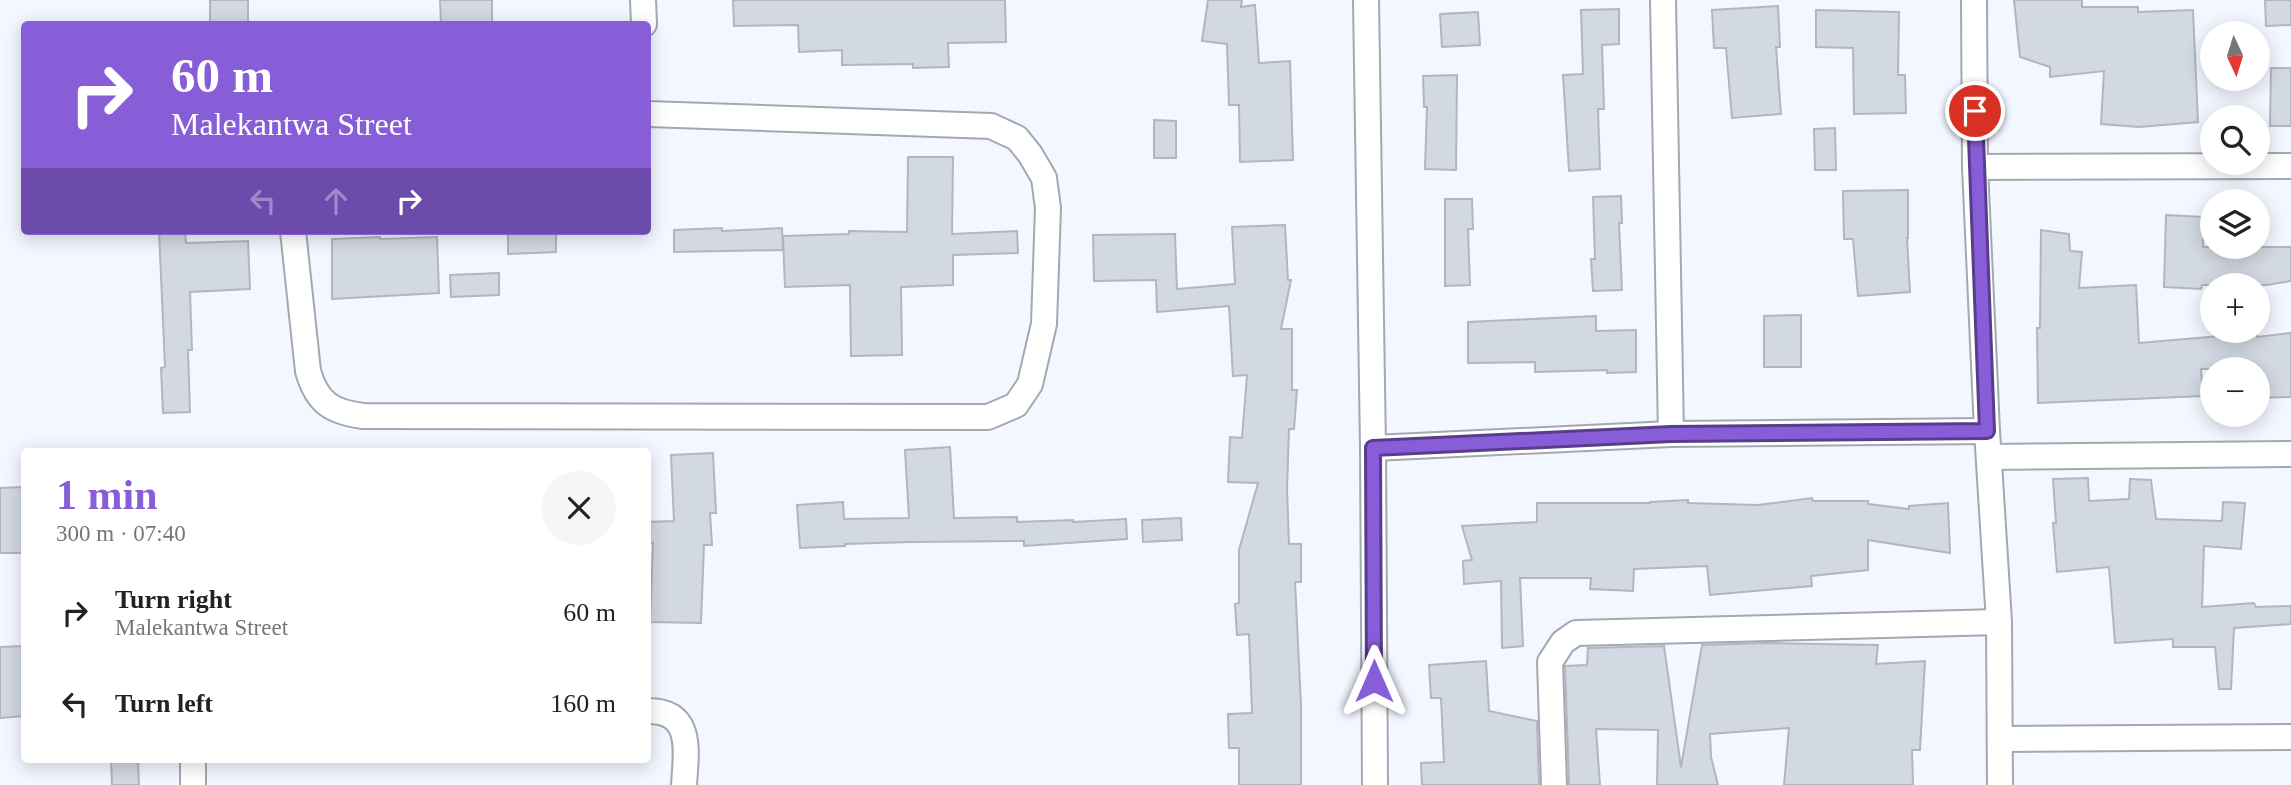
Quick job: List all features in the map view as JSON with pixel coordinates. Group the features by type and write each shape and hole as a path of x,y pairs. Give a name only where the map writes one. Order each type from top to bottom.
{"street":[{"path":"643,0 644,21"},
{"path":"1366,0 1375,785"},
{"path":"1663,0 1671,434"},
{"path":"1974,0 1975,167 1999,622 2000,785"},
{"path":"293,235 308,371 313,389 340,413 363,416 988,417 1016,405 1030,384 1044,324 1048,208 1044,178 1017,138 991,126 651,114"},
{"path":"1975,167 2291,166"},
{"path":"1373,448 1671,434 1987,431"},
{"path":"1989,457 2291,454"},
{"path":"1553,785 1550,662 1563,642 1576,633 1999,622"},
{"path":"651,710 662,710 677,720 685,735 684,785"},
{"path":"2001,739 2291,737"},
{"path":"193,763 193,785"}],"building":[{"path":"210,0 248,0 248,21 210,21"},
{"path":"440,0 492,0 492,21 441,21"},
{"path":"733,0 1005,0 1006,42 948,43 949,67 913,68 913,64 842,65 842,50 799,52 798,25 734,26"},
{"path":"1208,0 1242,0 1241,7 1255,5 1259,63 1290,61 1293,160 1240,162 1239,105 1229,105 1227,44 1202,41"},
{"path":"2014,0 2082,0 2082,7 2138,7 2138,12 2193,10 2198,122 2139,127 2101,124 2104,71 2050,77 2050,67 2020,57"},
{"path":"2265,0 2291,0 2291,25 2270,26 2270,21 2266,21"},
{"path":"1778,6 1780,47 1776,47 1781,114 1732,118 1726,48 1714,48 1712,10"},
{"path":"1619,9 1619,44 1602,45 1604,109 1598,109 1600,169 1569,171 1563,75 1583,74 1581,10"},
{"path":"1816,10 1899,12 1898,75 1905,75 1906,113 1854,114 1853,48 1816,47"},
{"path":"1478,12 1480,45 1442,47 1440,14"},
{"path":"2271,68 2291,68 2291,126 2270,126"},
{"path":"1457,75 1456,170 1425,169 1427,107 1424,107 1423,76"},
{"path":"1154,120 1176,121 1176,158 1154,158"},
{"path":"1835,128 1836,170 1815,170 1814,129"},
{"path":"908,157 953,157 952,234 1017,231 1018,253 953,255 953,285 901,287 902,355 851,356 850,285 785,287 783,236 849,234 849,231 907,232"},
{"path":"1908,190 1910,292 1858,296 1853,239 1844,239 1843,191"},
{"path":"1621,196 1622,223 1619,223 1622,290 1593,291 1593,197"},
{"path":"1445,199 1472,199 1473,229 1468,229 1470,285 1445,286"},
{"path":"2166,215 2200,217 2200,259 2270,259 2270,247 2291,247 2291,281 2270,284 2270,273 2200,273 2200,289 2164,287"},
{"path":"1285,225 1288,280 1291,280 1281,329 1292,329 1292,390 1297,390 1294,429 1289,429 1287,489 1289,544 1301,544 1301,582 1295,582 1301,705 1301,785 1239,785 1239,748 1229,748 1228,714 1252,713 1249,634 1237,635 1235,604 1239,603 1239,550 1258,483 1228,482 1230,437 1242,438 1247,375 1233,376 1229,306 1157,312 1156,280 1094,281 1093,235 1175,234 1177,289 1235,284 1232,227"},
{"path":"722,228 722,231 782,228 783,250 674,252 674,230"},
{"path":"2041,230 2069,234 2070,251 2082,252 2079,288 2136,285 2139,343 2200,338 2200,343 2270,343 2270,335 2291,333 2291,397 2270,398 2270,357 2200,357 2200,396 2038,403 2037,328 2040,328"},
{"path":"159,235 185,235 186,243 248,241 250,289 190,292 190,412 163,413 161,368 165,367"},
{"path":"508,235 556,235 556,252 508,254"},
{"path":"437,237 439,293 332,299 332,239"},
{"path":"499,273 499,295 451,297 450,275"},
{"path":"1801,315 1801,367 1764,367 1764,316"},
{"path":"1596,316 1596,331 1636,330 1636,372 1535,372 1535,362 1468,363 1468,322"},
{"path":"950,447 954,518 1017,517 1017,522 1126,519 1127,539 1024,546 1024,541 910,542 800,548 797,505 843,502 844,519 909,518 905,450"},
{"path":"713,453 716,513 710,513 712,545 704,545 701,623 651,622 651,522 674,521 671,455"},
{"path":"2088,478 2089,501 2129,499 2130,479 2151,480 2156,519 2222,521 2223,502 2245,503 2241,549 2204,546 2202,607 2254,603 2256,607 2291,606 2291,624 2234,628 2231,689 2219,689 2215,647 2173,647 2173,639 2115,643 2109,567 2057,572 2053,479"},
{"path":"21,487 21,553 0,553 0,488"},
{"path":"1812,498 1813,501 1868,501 1868,504 1909,509 1909,506 1948,503 1950,553 1868,540 1868,570 1811,576 1812,586 1710,595 1707,566 1634,569 1633,591 1590,589 1591,578 1520,578 1523,646 1502,648 1501,581 1464,584 1463,561 1472,560 1462,526 1537,522 1537,503 1650,503 1688,500 1688,503 1758,505"},
{"path":"1181,518 1182,540 1143,542 1142,520"},
{"path":"1702,645 1878,645 1876,664 1925,661 1920,750 1912,750 1913,785 1784,785 1789,728 1710,734 1711,757 1718,785 1657,785 1658,730 1596,729 1600,785 1569,785 1565,666 1587,665 1588,648 1664,646 1681,767"},
{"path":"21,646 21,716 0,718 0,647"},
{"path":"1486,661 1489,711 1537,721 1539,785 1422,785 1421,763 1444,762 1441,698 1431,698 1429,665"},
{"path":"111,763 138,763 139,785 112,785"}],"route":[{"path":"1374,681 1373,448 1671,434 1987,431 1975,111"}]}
